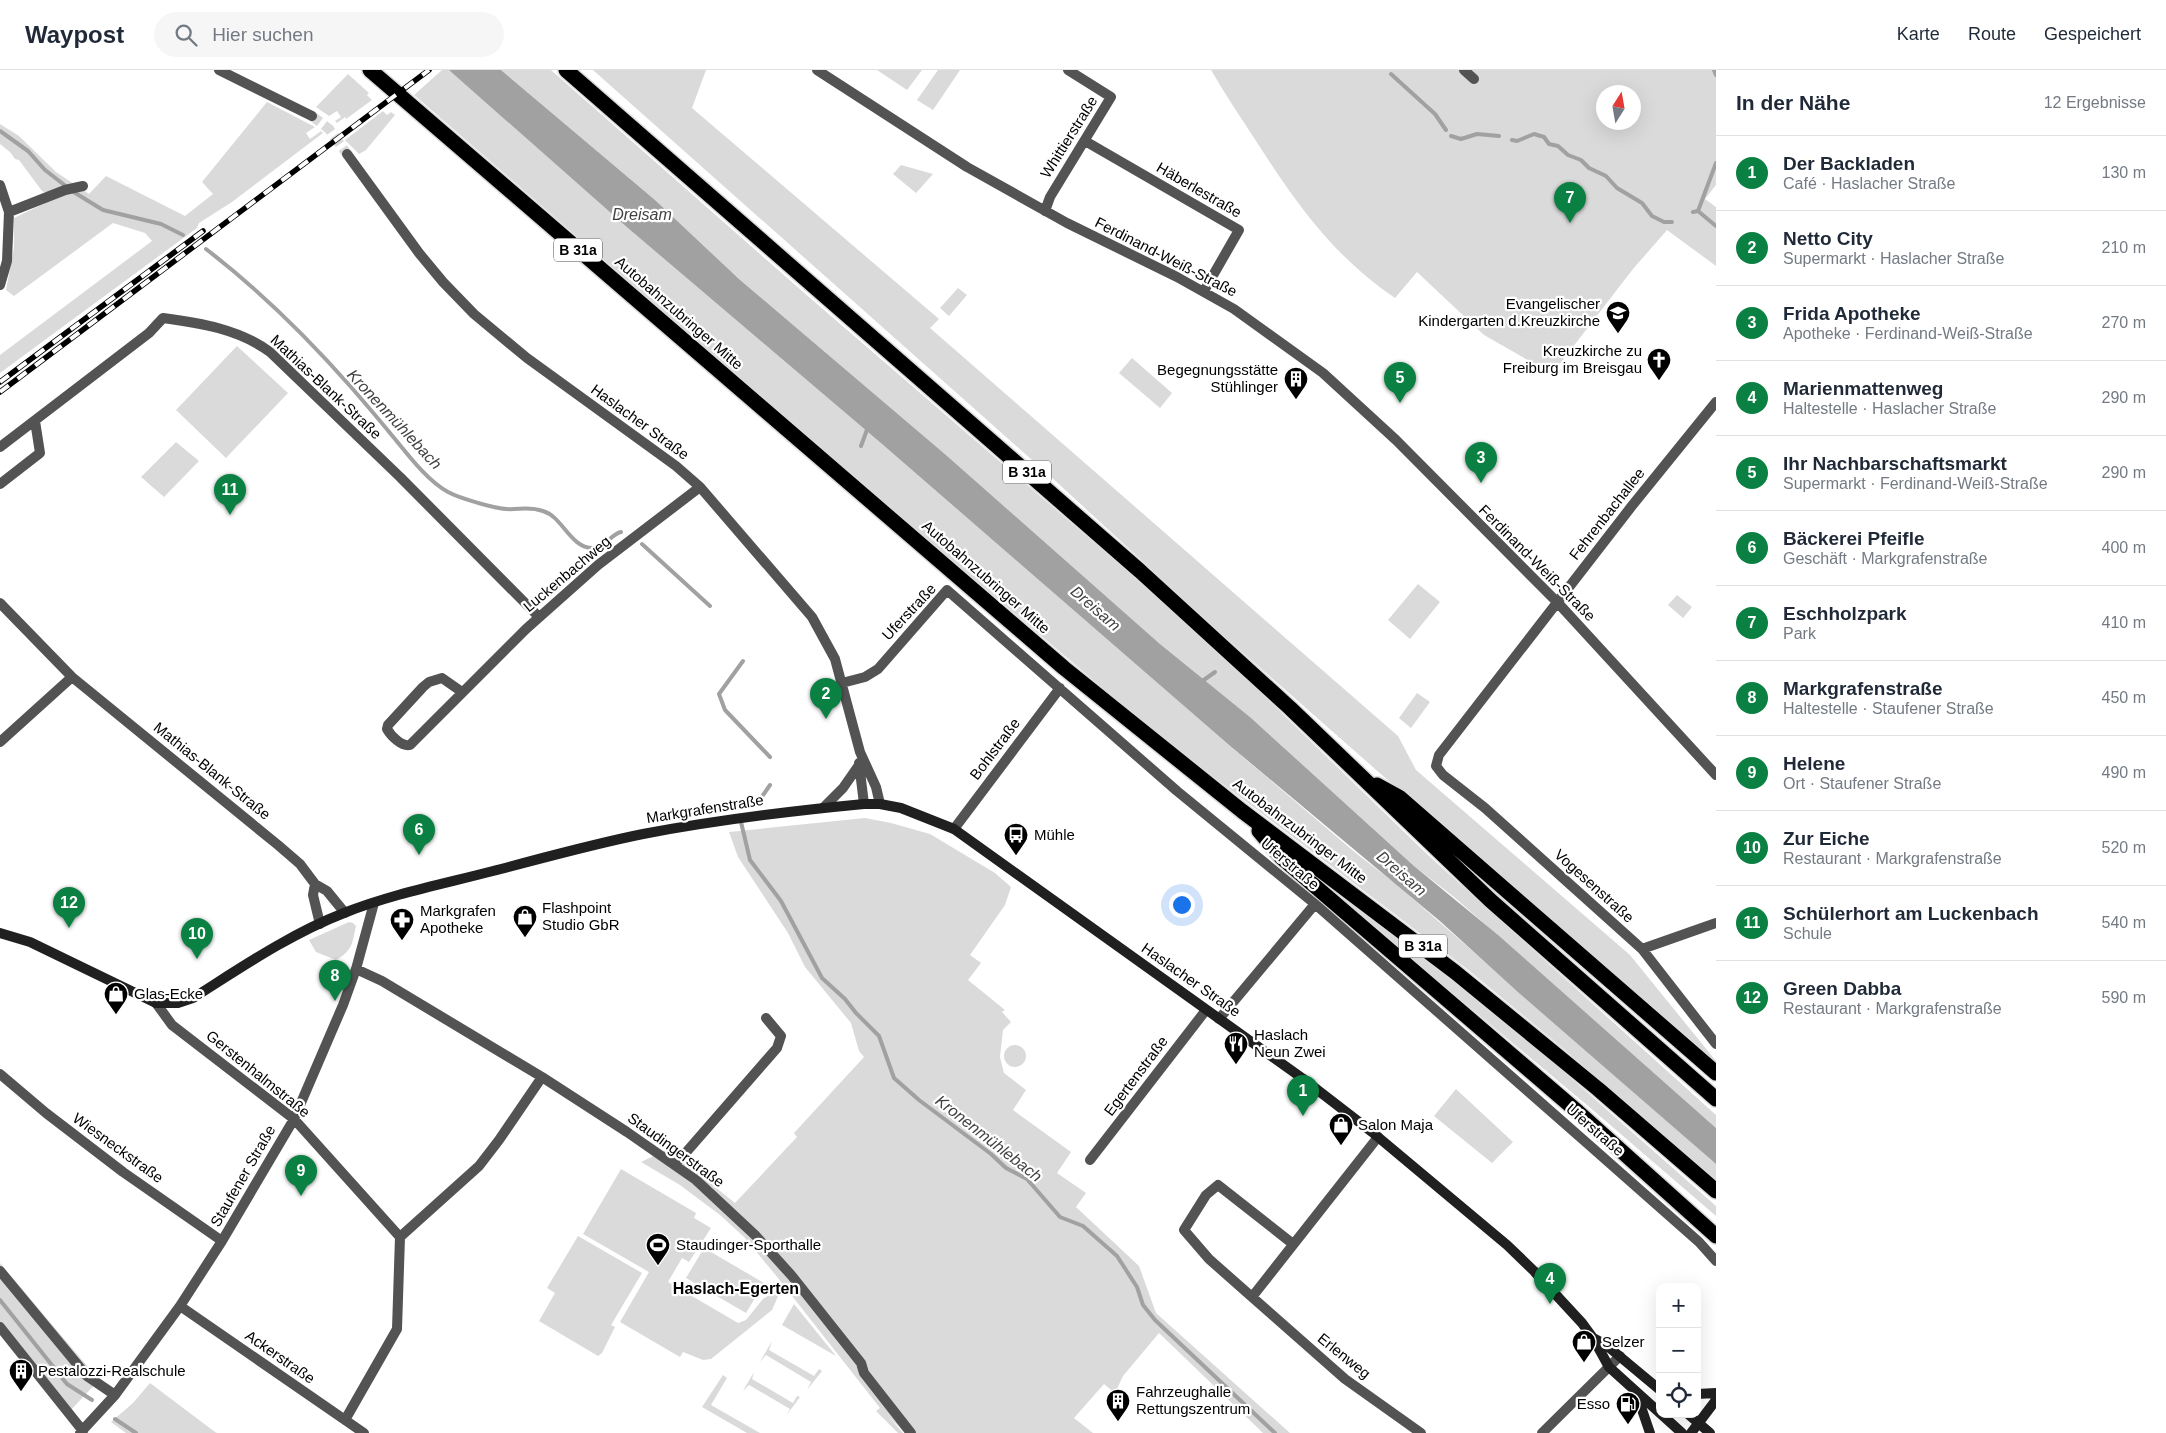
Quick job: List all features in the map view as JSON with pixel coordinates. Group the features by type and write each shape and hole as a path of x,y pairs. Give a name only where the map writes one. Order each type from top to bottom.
{"highway":[{"name":"Autobahnzubringer Mitte","path":"370,70 1064,668 1242,811 1455,972 1598,1089 1716,1191"},
{"name":"B 31a","path":"566,70 1140,571 1245,666 1541,946 1716,1099"},
{"path":"1358,774 1399,797 1716,1073"},
{"path":"1242,811 1281,856 1585,1119 1716,1236"}],"street":[{"path":"219,70 312,116"},
{"name":"Ferdinand-Weiß-Straße","path":"816,70 967,167 1045,211 1204,291 1256,324 1322,373 1396,440 1558,603 1716,775"},
{"name":"Whittierstraße","path":"1045,211 1050,196 1111,97 1068,70"},
{"path":"1464,70 1474,79"},
{"name":"Häberlestraße","path":"1085,141 1239,230 1204,291"},
{"name":"Haslacher Straße","path":"347,154 419,253 443,282 474,314 526,358 676,466 700,487 812,617 835,660 860,752 876,787 880,804"},
{"path":"0,185 10,212 7,261 0,285"},
{"path":"10,212 65,190 81,186"},
{"name":"Mathias-Blank-Straße","path":"0,447 149,333 163,318 194,322 230,331 261,345 270,352 400,477 539,617"},
{"name":"Fehrenbachallee","path":"1436,766 1439,755 1631,507 1716,402"},
{"path":"0,484 40,453 35,421"},
{"name":"Luckenbachweg","path":"462,692 442,678 429,682 388,725 388,732 404,745 410,745 539,617 598,565 700,487"},
{"name":"Uferstraße","path":"842,683 865,677 878,669 947,590 1177,791 1315,904 1588,1144 1698,1242 1716,1261"},
{"name":"Mathias-Blank-Straße","path":"0,603 72,677 300,864 315,884 326,891 345,913"},
{"path":"0,742 72,677"},
{"name":"Bohlstraße","path":"954,829 1060,688"},
{"name":"Haslacher Straße","path":"860,752 859,765 864,804 880,804 901,808 954,829 1302,1078 1378,1137 1512,1250 1570,1309 1593,1338 1608,1367 1682,1433"},
{"path":"823,808 843,788 859,765"},
{"name":"Vogesenstraße","path":"1436,766 1443,775 1498,820 1642,949 1716,1044"},
{"name":"Markgrafenstraße","path":"0,933 30,942 68,959 156,1003 178,1003 193,998 272,948 320,924 345,913 411,892 642,834 748,816 864,804"},
{"path":"315,884 313,895 320,924"},
{"name":"Staufener Straße","path":"81,1432 115,1395 180,1306 222,1241 294,1119 330,1037 356,969 374,903"},
{"path":"1219,1019 1315,904"},
{"path":"1642,949 1716,923"},
{"name":"Staudingerstraße","path":"356,969 382,981 542,1077 696,1180 740,1220 792,1276 861,1364 864,1373 911,1433"},
{"name":"Gerstenhalmstraße","path":"156,1003 172,1024 294,1119 400,1237"},
{"name":"Egertenstraße","path":"1090,1160 1206,1010"},
{"path":"676,1165 777,1048 781,1036 766,1018"},
{"name":"Wiesneckstraße","path":"0,1074 46,1113 123,1172 222,1241"},
{"path":"345,1420 398,1329 400,1237 479,1166 542,1077"},
{"path":"1252,1297 1378,1137"},
{"name":"Erlenweg","path":"1292,1244 1218,1185 1206,1195 1184,1230 1209,1259 1345,1379 1421,1433"},
{"path":"0,1270 87,1376 115,1395"},
{"name":"Ackerstraße","path":"180,1306 364,1433"},
{"path":"0,1327 81,1432"},
{"name":"Haslacher Straße","path":"1593,1338 1620,1356 1656,1386"},
{"path":"1542,1433 1620,1356"},
{"path":"1701,1394 1716,1393"},
{"path":"1637,1394 1650,1433"},
{"path":"1691,1433 1716,1400"},
{"path":"1692,1418 1710,1433"}],"shaded area":[{"path":"442,70 449,70 459,78 629,229 882,444 1229,745 1357,854 1396,884 1716,1164 1716,1180 1565,1050 1467,969 1157,734 868,489 414,95"},
{"path":"501,70 551,70 802,291 1200,634 1428,855 1716,1115 1716,1128 1454,897 1414,866 1250,717 1160,644 946,455 739,279 655,200"},
{"path":"593,70 706,70 692,108 939,319 930,328 1398,736 1416,770 1630,955 1716,1061 1716,1064 1608,974 1215,628 1049,475"},
{"path":"877,70 922,70 907,90"},
{"path":"938,70 960,70 933,110 917,100"},
{"path":"1211,70 1716,70 1716,185 1705,199 1716,207 1716,266 1667,230 1633,269 1552,374 1484,335 1417,272 1395,298 1373,282 1334,246 1301,207"},
{"path":"348,74 369,93 367,95 372,100 346,119 345,117 337,123 335,121 341,117 337,111 329,116 316,107"},
{"path":"267,102 315,127 306,133 310,139 321,131 323,133 232,202 199,223 197,228 0,373 0,355 152,241 145,233 113,223 14,296 6,290 14,248 14,218 58,197 42,191 19,160 15,159 0,144 0,124 19,136 56,172 89,194 106,176 185,216 213,194 202,182"},
{"path":"383,111 387,115 391,112 395,115 366,150 359,154 345,140"},
{"path":"901,165 933,174 916,193 893,174"},
{"path":"958,288 967,295 949,316 940,308"},
{"path":"237,346 288,393 226,458 176,410"},
{"path":"1132,358 1172,393 1160,408 1119,373"},
{"path":"176,442 199,461 164,497 141,477"},
{"path":"1418,584 1440,602 1410,639 1388,620"},
{"path":"1677,595 1692,607 1683,618 1668,605"},
{"path":"1417,693 1430,702 1411,728 1399,718"},
{"path":"865,818 930,834 995,873 1011,887 1005,905 970,955 981,963 968,980 1005,1010 1002,1012 1011,1022 1003,1030 1000,1057 1004,1073 1026,1090 1013,1110 1071,1152 1057,1173 1086,1193 1076,1207 1139,1266 1156,1313 1290,1433 1263,1433 1159,1333 1123,1376 1115,1393 1104,1384 1074,1418 1093,1433 905,1433 887,1415 903,1433 898,1433 876,1411 880,1408 744,1237 720,1215 680,1185 641,1162 668,1149 735,1203 797,1137 794,1133 864,1057 859,1051 851,1023 805,967 788,933 738,857 729,832"},
{"path":"1338,893 1521,1034 1716,1206 1716,1216 1587,1105 1336,896"},
{"path":"349,922 356,926 352,942 346,953 336,960 316,952 309,940"},
{"path":"1015,1045 1023,1048 1026,1056 1023,1064 1015,1067 1007,1064 1004,1056 1007,1048"},
{"path":"1456,1089 1513,1142 1492,1163 1434,1116"},
{"name":"Staudinger-Sporthalle","path":"621,1169 696,1213 694,1218 711,1228 689,1262 682,1258 668,1282 738,1323 746,1320 763,1299 782,1287 772,1310 711,1359 703,1360 683,1352 680,1357 620,1322 649,1272 583,1234"},
{"path":"578,1236 642,1273 611,1325 615,1327 602,1353 598,1356 539,1321 555,1293 547,1288"},
{"path":"704,1248 764,1283 746,1313 686,1278"},
{"path":"0,1263 99,1380 70,1411 0,1322"},
{"path":"794,1304 836,1356 782,1325"},
{"path":"772,1341 769,1350 814,1376 819,1369 822,1371 807,1390 811,1382 766,1355 760,1362"},
{"path":"754,1372 752,1379 793,1403 797,1396 800,1397 786,1416 790,1409 749,1385 743,1391"},
{"path":"723,1375 727,1378 711,1405 760,1433 747,1433 702,1407"},
{"path":"150,1383 217,1433 126,1433 111,1422 133,1403"}],"water":[{"name":"Dreisam","path":"449,70 501,70 655,200 739,279 946,455 1160,644 1250,717 1414,866 1498,935 1716,1128 1716,1164 1519,993 1441,922 1229,745 882,444 629,229"}],"waterway":[{"path":"1714,70 1716,75"},
{"path":"1391,74 1435,114 1446,130"},
{"name":"Kronenmühlebach","path":"0,131 28,151 45,170 67,187"},
{"path":"1451,136 1461,139 1477,134 1499,136"},
{"path":"1512,140 1517,141 1534,134 1544,137 1549,144 1558,146 1568,155 1581,160 1589,168 1606,176 1617,188 1642,203 1652,216 1664,222 1672,222"},
{"path":"1698,211 1716,163"},
{"name":"Kronenmühlebach","path":"72,191 103,210 161,224 183,235"},
{"path":"1693,212 1698,211 1716,226"},
{"name":"Kronenmühlebach","path":"206,249 263,297 317,350 417,465 440,487 460,497 493,507 543,511 556,519 572,538 585,547 601,546 614,535 621,532"},
{"path":"861,446 868,427"},
{"name":"Kronenmühlebach","path":"642,544 710,606"},
{"name":"Kronenmühlebach","path":"743,661 719,694 725,710 770,757"},
{"path":"1201,682 1215,672"},
{"name":"Kronenmühlebach","path":"761,798 770,785"},
{"name":"Kronenmühlebach","path":"741,822 750,860 781,901 822,978 845,999 879,1036 894,1078 919,1100 991,1154 1006,1168 1027,1179 1060,1217 1083,1226 1117,1256 1137,1287 1143,1305 1155,1320 1275,1433"},
{"path":"0,1300 67,1384 92,1400"},
{"path":"115,1419 136,1433"}],"tunnel":[{"path":"312,116 329,129 347,154"}],"railway":[{"path":"0,392 429,70"},
{"path":"0,382 203,231"}],"place":[{"name":"Eschholzpark","path":"1570,223"},
{"name":"Evangelischer Kindergarten d.Kreuzkirche","path":"1618,334"},
{"name":"Kreuzkirche zu Freiburg im Breisgau","path":"1659,381"},
{"name":"Begegnungsstätte Stühlinger","path":"1296,400"},
{"name":"Ihr Nachbarschaftsmarkt","path":"1400,403"},
{"name":"Frida Apotheke","path":"1481,483"},
{"name":"Schülerhort am Luckenbach","path":"230,515"},
{"name":"Netto City","path":"826,719"},
{"name":"Bäckerei Pfeifle","path":"419,855"},
{"name":"Mühle","path":"1016,856"},
{"name":"Green Dabba","path":"69,928"},
{"name":"Flashpoint Studio GbR","path":"525,938"},
{"name":"Markgrafen Apotheke","path":"402,941"},
{"name":"Zur Eiche","path":"197,959"},
{"name":"Markgrafenstraße","path":"335,1001"},
{"name":"Glas-Ecke","path":"116,1015"},
{"name":"Haslach Neun Zwei","path":"1236,1065"},
{"name":"Der Backladen","path":"1303,1116"},
{"name":"Salon Maja","path":"1341,1146"},
{"name":"Helene","path":"301,1196"},
{"name":"Staudinger-Sporthalle","path":"658,1266"},
{"name":"Marienmattenweg","path":"1550,1304"},
{"name":"Selzer","path":"1584,1363"},
{"name":"Pestalozzi-Realschule","path":"21,1392"},
{"name":"Fahrzeughalle Rettungszentrum","path":"1118,1422"},
{"name":"Esso","path":"1628,1425"}],"district":[{"name":"Haslach-Egerten","path":"736,1288"}]}
